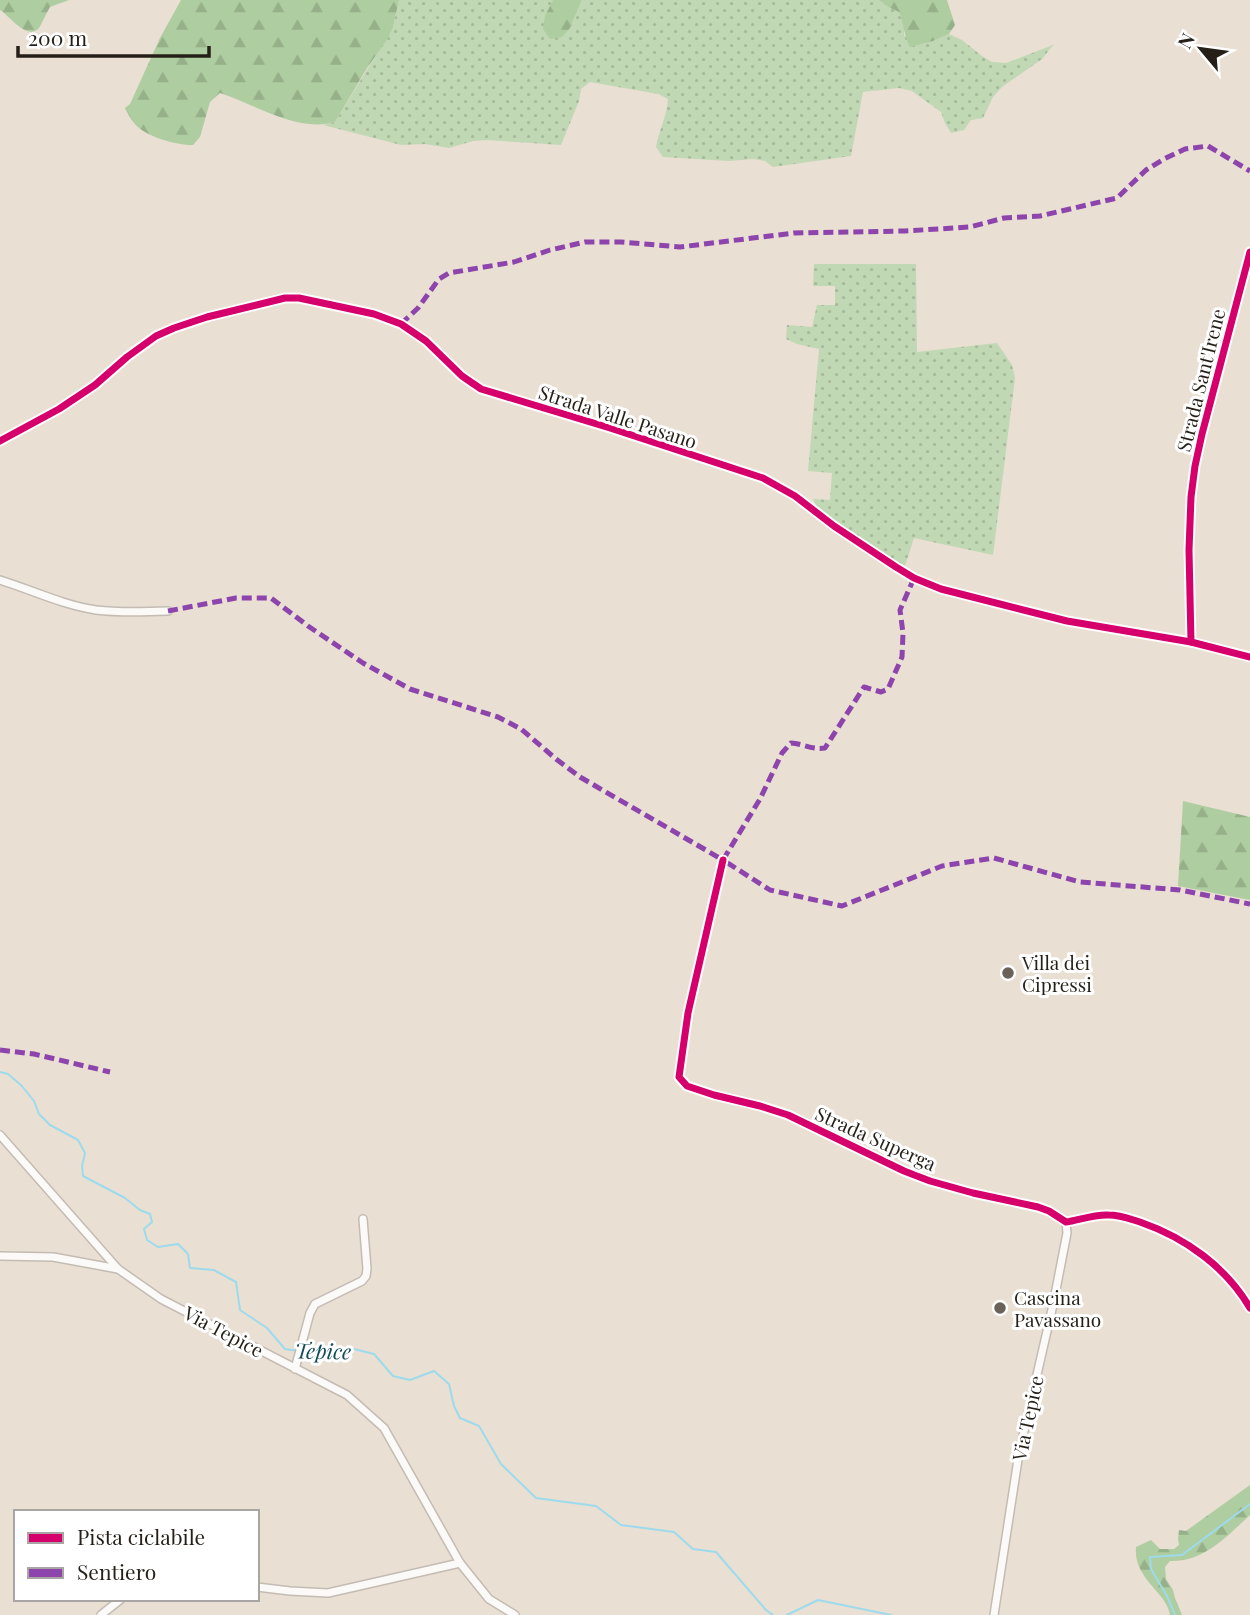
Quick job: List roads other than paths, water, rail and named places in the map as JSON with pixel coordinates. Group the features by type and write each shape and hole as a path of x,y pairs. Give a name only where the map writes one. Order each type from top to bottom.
{"street":[{"name":"Strada Sant'Irene","path":"1191,642 1189,550 1195,466 1250,252"},
{"name":"Strada Valle Pasano","path":"0,441 95,385 156,336 207,317 285,298 299,298 374,314 401,324 426,341 462,376 481,389 762,478 795,496 834,526 896,567 940,589 1067,621 1191,642 1250,657"},
{"path":"0,580 61,602 94,610 168,611"},
{"name":"Strada Superga","path":"723,860 688,1013 679,1077 687,1086 788,1115 930,1181 1038,1207 1066,1222"},
{"name":"Via Tepice","path":"0,1135 118,1269 161,1299 347,1395 384,1428 460,1563 489,1599 515,1615"},
{"path":"1066,1222 1107,1214 1156,1227 1191,1246 1218,1267 1240,1290 1250,1308"},
{"path":"295,1369 310,1313 315,1304 362,1282 366,1276 363,1219"},
{"name":"Via Tepice","path":"993,1615 1019,1453 1053,1306 1067,1233 1066,1222"},
{"path":"0,1256 53,1257 118,1269"},
{"path":"259,1587 328,1593 460,1563"},
{"path":"101,1615 118,1601"}],"waterway":[{"name":"Tepice","path":"0,1072 8,1074 22,1086 34,1101 39,1114 50,1125 78,1140 85,1153 83,1176 150,1214 152,1222 144,1229 147,1240 158,1247 178,1244 188,1254 190,1268 214,1270 236,1282 240,1310 267,1328 285,1349 298,1351"},
{"name":"Tepice","path":"304,1352 354,1349 374,1354 393,1376 410,1380 434,1371 449,1384 460,1418 479,1426 501,1464 536,1498 596,1506 621,1525 674,1532 693,1549 716,1552 773,1615"},
{"name":"Tepice","path":"1175,1615 1151,1569 1150,1557 1182,1555 1250,1504"},
{"name":"Tepice","path":"787,1615 818,1600 891,1615"}],"place":[{"name":"Villa dei Cipressi","path":"1008,973"},
{"name":"Cascina Pavassano","path":"1000,1308"}]}
